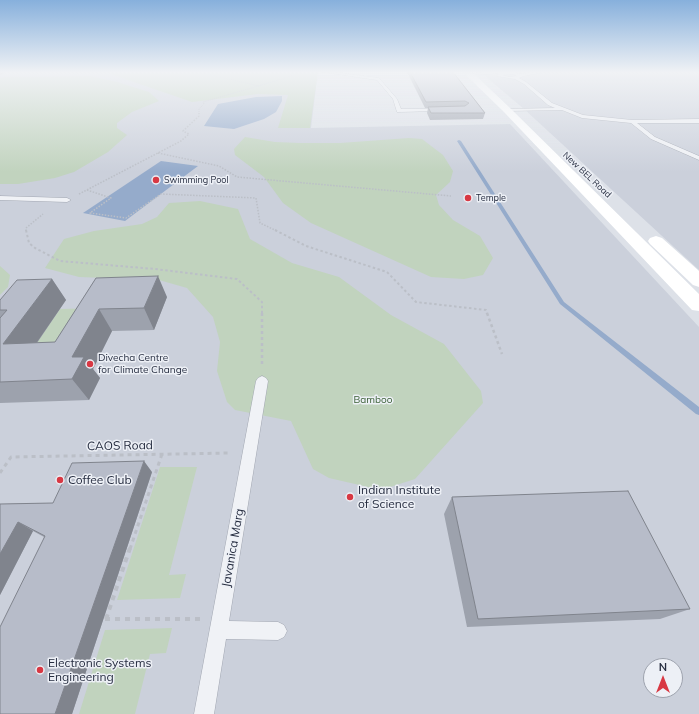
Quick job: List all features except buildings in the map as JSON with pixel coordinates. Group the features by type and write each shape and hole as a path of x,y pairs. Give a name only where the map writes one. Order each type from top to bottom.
{"main road":[{"name":"New BEL Road","path":"507,105 620,206"},
{"path":"512,110 699,305"},
{"path":"648,233 699,281"}],"lane":[{"path":"397,105 399,111 450,110"},
{"path":"554,105 582,116 632,122 699,121"},
{"path":"512,110 563,108"},
{"path":"632,122 653,138 699,158"},
{"path":"0,198 68,200"},
{"name":"Javanica Marg","path":"204,714 262,381"},
{"path":"219,624 278,631"}],"path":[{"path":"203,105 199,109 199,116 183,131 189,134 181,141 38,216 26,228 26,234 29,243 45,254 60,261 155,269 237,279 262,302 262,381"},
{"path":"158,153 219,166 237,177 451,196"},
{"path":"87,190 111,198 90,213 126,218 161,194 256,198 260,224 306,246 387,272 416,302 486,310 502,354"},
{"name":"CAOS Road","path":"0,473 11,457 249,453"},
{"path":"162,454 105,619 219,624"}],"shaded area":[{"name":"Indian Institute of Science","path":"0,105 314,105 311,128 510,124 699,327 699,714 0,714"},
{"path":"520,105 699,105 699,270"}],"green space":[{"path":"0,105 148,105 132,112 117,123 117,128 127,135 108,152 74,172 55,178 18,184 0,184"},
{"path":"285,105 313,105 310,128 278,128"},
{"path":"245,137 275,142 300,143 340,143 409,138 422,139 443,155 453,171 450,182 436,195 439,205 453,220 480,236 493,258 483,275 464,279 431,277 311,223 283,203 264,177 235,155 234,149"},
{"name":"Bamboo","path":"200,201 238,209 250,239 292,263 339,277 391,315 444,344 481,391 483,403 415,479 381,490 329,478 313,469 291,421 235,410 227,402 217,371 220,342 213,317 187,288 159,280 79,277 45,268 64,239 94,231 142,224 157,217 169,203"},
{"path":"0,266 10,275 8,287 0,295"},
{"path":"103,308 71,363 22,364 60,309"},
{"path":"160,467 197,467 169,575 186,574 180,598 117,600"},
{"path":"172,628 166,653 150,654 135,714 79,714 105,630"}],"water":[{"path":"217,105 280,105 276,112 264,119 234,129 204,126"},
{"name":"Swimming Pool","path":"161,161 198,166 125,221 83,213"}],"waterway":[{"path":"459,141 562,303 699,412"}],"place":[{"name":"Swimming Pool","path":"156,180"},
{"name":"Temple","path":"468,198"},
{"name":"Divecha Centre for Climate Change","path":"90,364"},
{"name":"Coffee Club","path":"60,480"},
{"name":"Indian Institute of Science","path":"350,497"},
{"name":"Electronic Systems Engineering","path":"40,670"}]}
